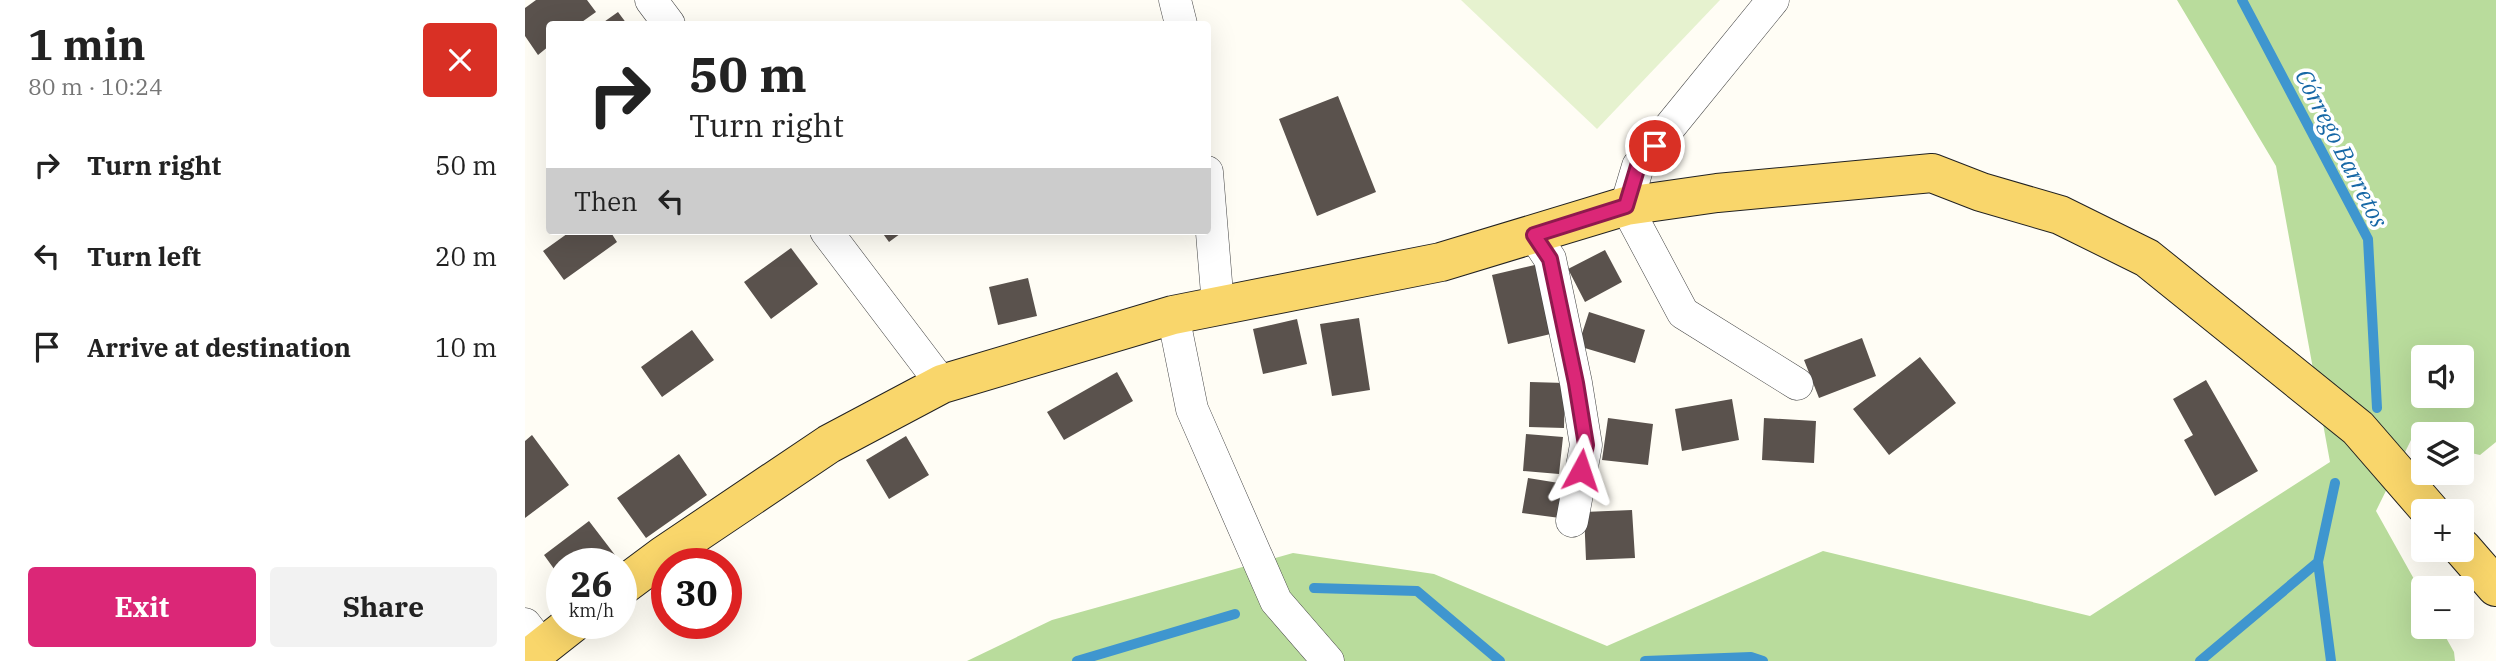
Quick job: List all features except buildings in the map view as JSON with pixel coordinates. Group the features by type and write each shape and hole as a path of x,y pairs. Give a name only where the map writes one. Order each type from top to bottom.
{"main road":[{"path":"637,575 829,444 943,384 1173,315 1441,262 1626,206 1717,194 1932,173 1981,192 2060,215 2147,258 2358,428 2420,499"},
{"path":"2474,562 2496,587"}],"street":[{"path":"651,0 667,21"},
{"path":"1175,0 1180,21"},
{"path":"1773,0 1638,166 1626,206 1683,313 1797,384"},
{"path":"1211,221 1218,306"},
{"path":"829,235 943,384"},
{"path":"1534,235 1550,259 1586,445 1572,521"},
{"path":"1173,315 1192,409 1276,601 1328,661"}],"green space":[{"path":"1461,0 1720,0 1597,129"},
{"path":"2177,0 2496,0 2496,442 2480,455 2474,454 2474,422 2411,422 2411,440 2376,511 2412,576 2411,639 2447,639 2454,652 2455,661 967,661 1052,620 1293,553 1434,574 1607,646 1823,551 2090,616 2330,462 2276,166"}],"waterway":[{"name":"Córrego Barretos","path":"2242,0 2368,239 2377,408"},
{"name":"Córrego Barretos","path":"2200,661 2318,562 2335,483"},
{"path":"2318,562 2331,661"},
{"name":"Córrego Barretos","path":"1314,588 1417,591 1500,661"},
{"name":"Córrego Barretos","path":"1077,661 1235,614"},
{"name":"Córrego Barretos","path":"1645,661 1751,657 1763,661"}],"route":[{"path":"1581,470 1586,445 1576,383 1550,259 1534,235 1626,206 1638,166 1655,146"}]}
